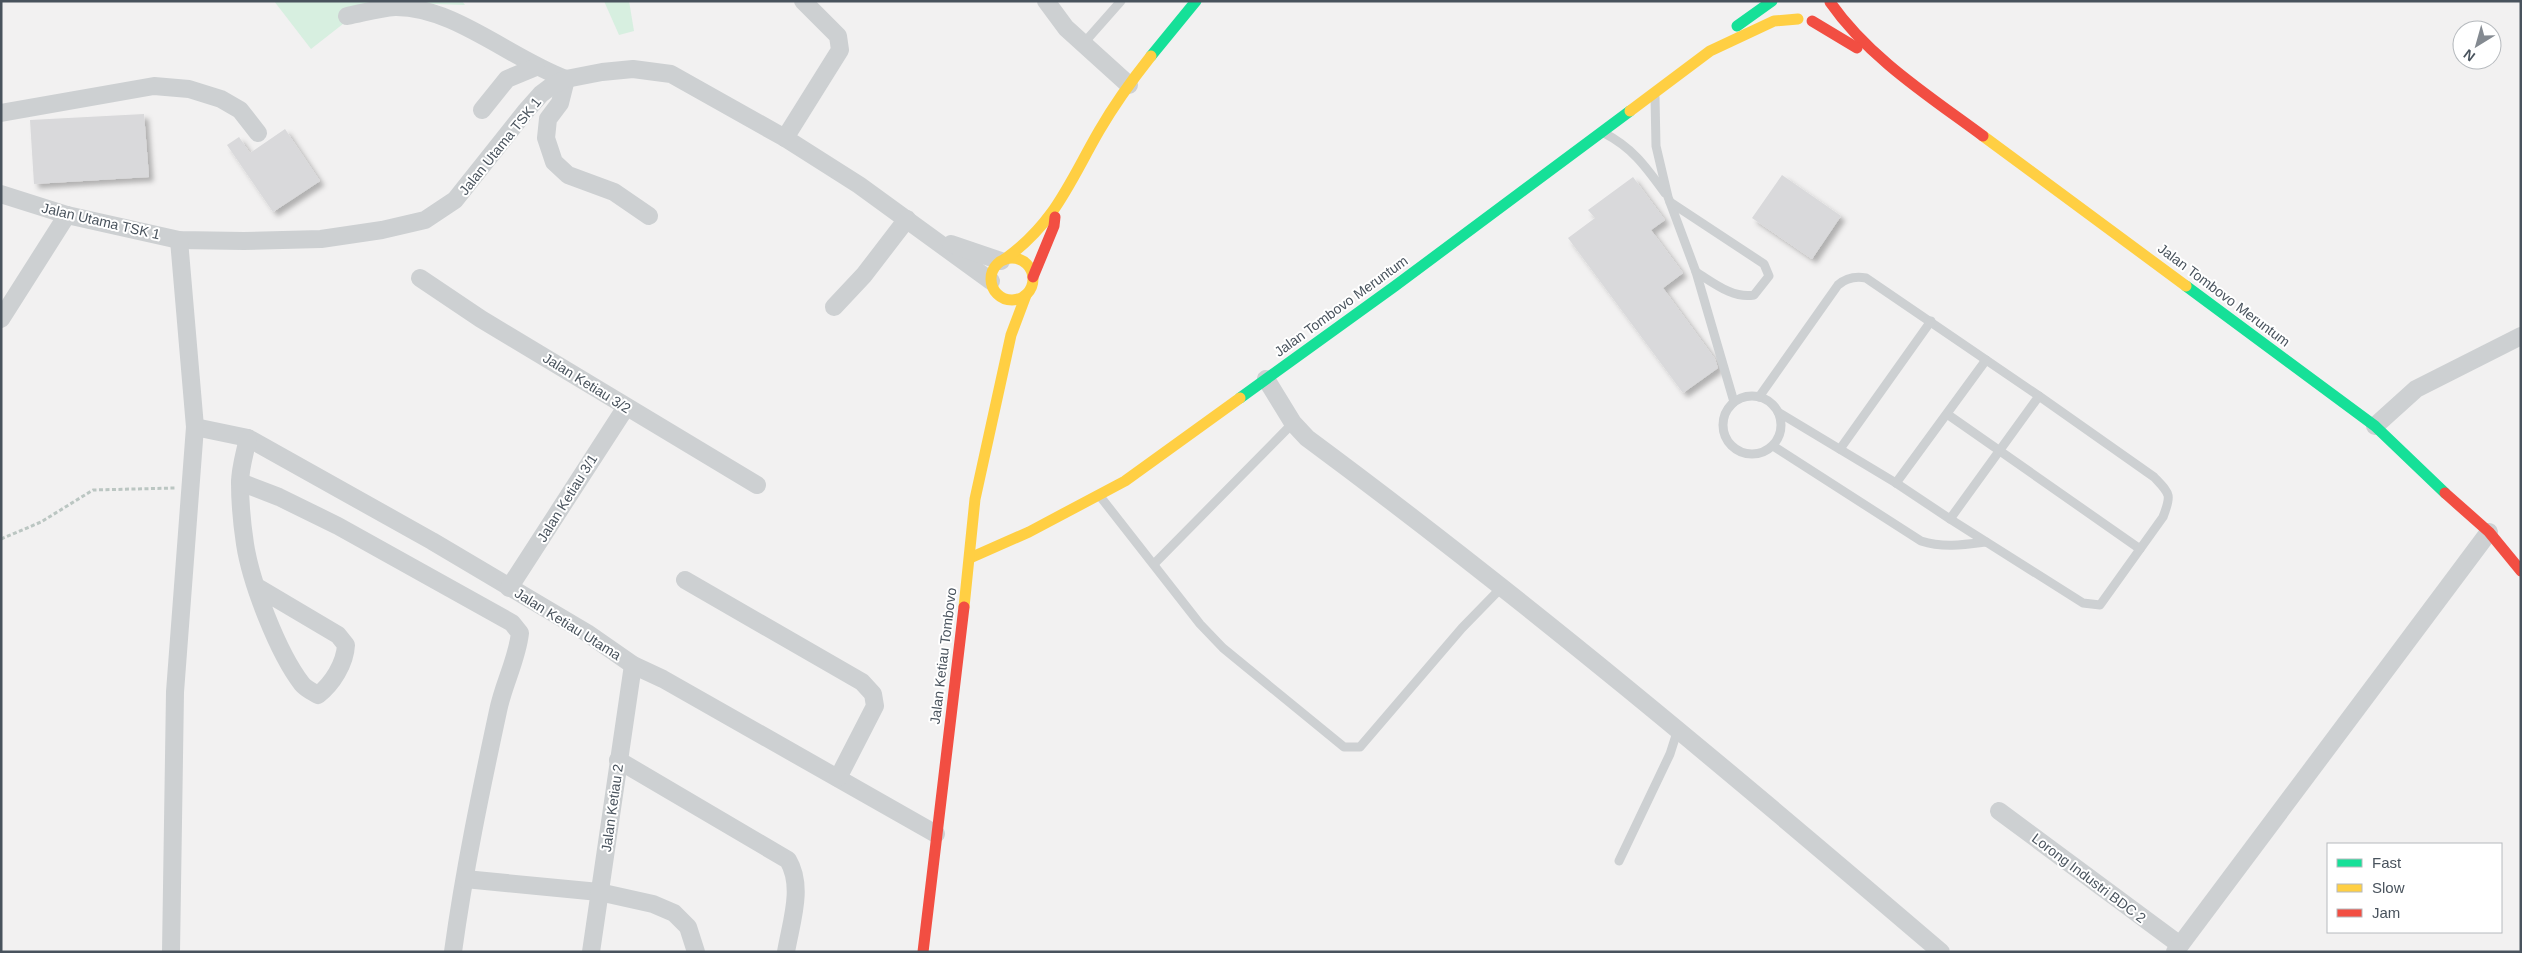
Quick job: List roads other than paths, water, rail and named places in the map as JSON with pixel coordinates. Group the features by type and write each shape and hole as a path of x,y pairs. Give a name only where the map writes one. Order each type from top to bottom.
{"street":[{"path":"785,138 840,50 838,36 803,1"},
{"path":"1046,1 1066,28 1129,85"},
{"path":"998,311 993,270 1037,233 1057,208 1105,120 1164,38 1196,1"},
{"name":"Jalan Tombovo Meruntum","path":"1710,51 1723,36 1772,1"},
{"path":"1812,20 1824,14 1830,2"},
{"name":"Jalan Tombovo Meruntum","path":"1830,2 1843,21 1889,66"},
{"path":"347,16 396,7 429,11 458,22 536,67 566,79 560,103 548,119 546,138 554,162 568,175 614,192 649,216"},
{"path":"1788,9 1798,18"},
{"name":"Jalan Tombovo Meruntum","path":"970,558 1029,532 1125,480 1266,379 1710,51 1774,21 1798,18 1812,20 1889,66 2375,426 2459,507 2489,532 2521,571"},
{"path":"482,110 507,79 536,67"},
{"name":"Jalan Utama TSK 1","path":"1,194 67,216 179,240 321,239 425,220 456,200 541,94 566,79 602,72 633,69 672,74 785,138 930,235"},
{"path":"1,113 154,86 189,90 221,99 240,110 258,133"},
{"path":"930,235 1008,300 1021,299 1030,290 1033,277 1054,226 1057,208"},
{"path":"1,318 67,216"},
{"path":"834,307 864,275 907,219"},
{"path":"930,235 965,250 1003,260 1011,258 1023,261 1033,277"},
{"path":"170,952 175,692 195,427 179,240"},
{"name":"Jalan Ketiau 3/2","path":"420,278 481,319 757,484"},
{"name":"Jalan Ketiau Tombovo","path":"923,952 970,558 975,500 1010,335 1026,295"},
{"name":"Jalan Ketiau Tombovo","path":"998,335 1003,366"},
{"path":"2375,426 2416,389 2521,336"},
{"path":"1266,379 1293,423 1307,438 1502,586 1678,729 1941,952"},
{"name":"Jalan Ketiau 3/1","path":"509,588 626,407"},
{"name":"Jalan Ketiau Utama","path":"195,427 248,438 432,541 587,634 633,665 663,679 936,834"},
{"path":"248,438 240,482 245,544 257,587 267,615 286,658 303,686 318,695 328,687 346,656 346,645 338,635 257,587"},
{"path":"240,482 279,497 338,526 512,623 520,634 519,643 501,694 465,879 453,952"},
{"path":"2177,948 2489,532"},
{"path":"685,580 862,682 873,694 875,706 838,778"},
{"name":"Jalan Ketiau 2","path":"591,952 598,892 609,836 618,760 633,665"},
{"path":"618,760 788,860 795,872 797,885 786,952"},
{"name":"Lorong Industri BDC 2","path":"1999,811 2177,948"},
{"path":"465,879 598,892 653,904 674,913 688,926 696,952"}],"lane":[{"path":"1083,44 1121,1"},
{"path":"1655,92 1656,146 1669,200 1696,272 1734,402"},
{"path":"1602,132 1620,141 1636,154 1669,200 1764,264 1769,276 1754,295 1744,297 1730,292 1696,272"},
{"path":"1759,397 1843,281 1858,277 1866,278 1931,321 2154,477 2169,493 2170,500 2163,517 2100,605 2083,603 1896,483 1778,412 1770,403 1759,397 1746,397 1734,402 1726,411 1723,423 1724,434 1730,445 1740,452 1752,455 1763,453 1773,446 1780,430 1778,412"},
{"path":"1840,449 1931,321"},
{"path":"1896,483 1986,360"},
{"path":"1950,519 2039,396"},
{"path":"1947,414 2140,549"},
{"path":"1154,564 1293,423"},
{"path":"1773,446 1920,541 1936,546 1986,542"},
{"path":"1099,494 1181,602 1223,648 1344,747 1360,747 1462,628 1502,586"},
{"path":"1619,861 1670,754 1678,729"}]}
